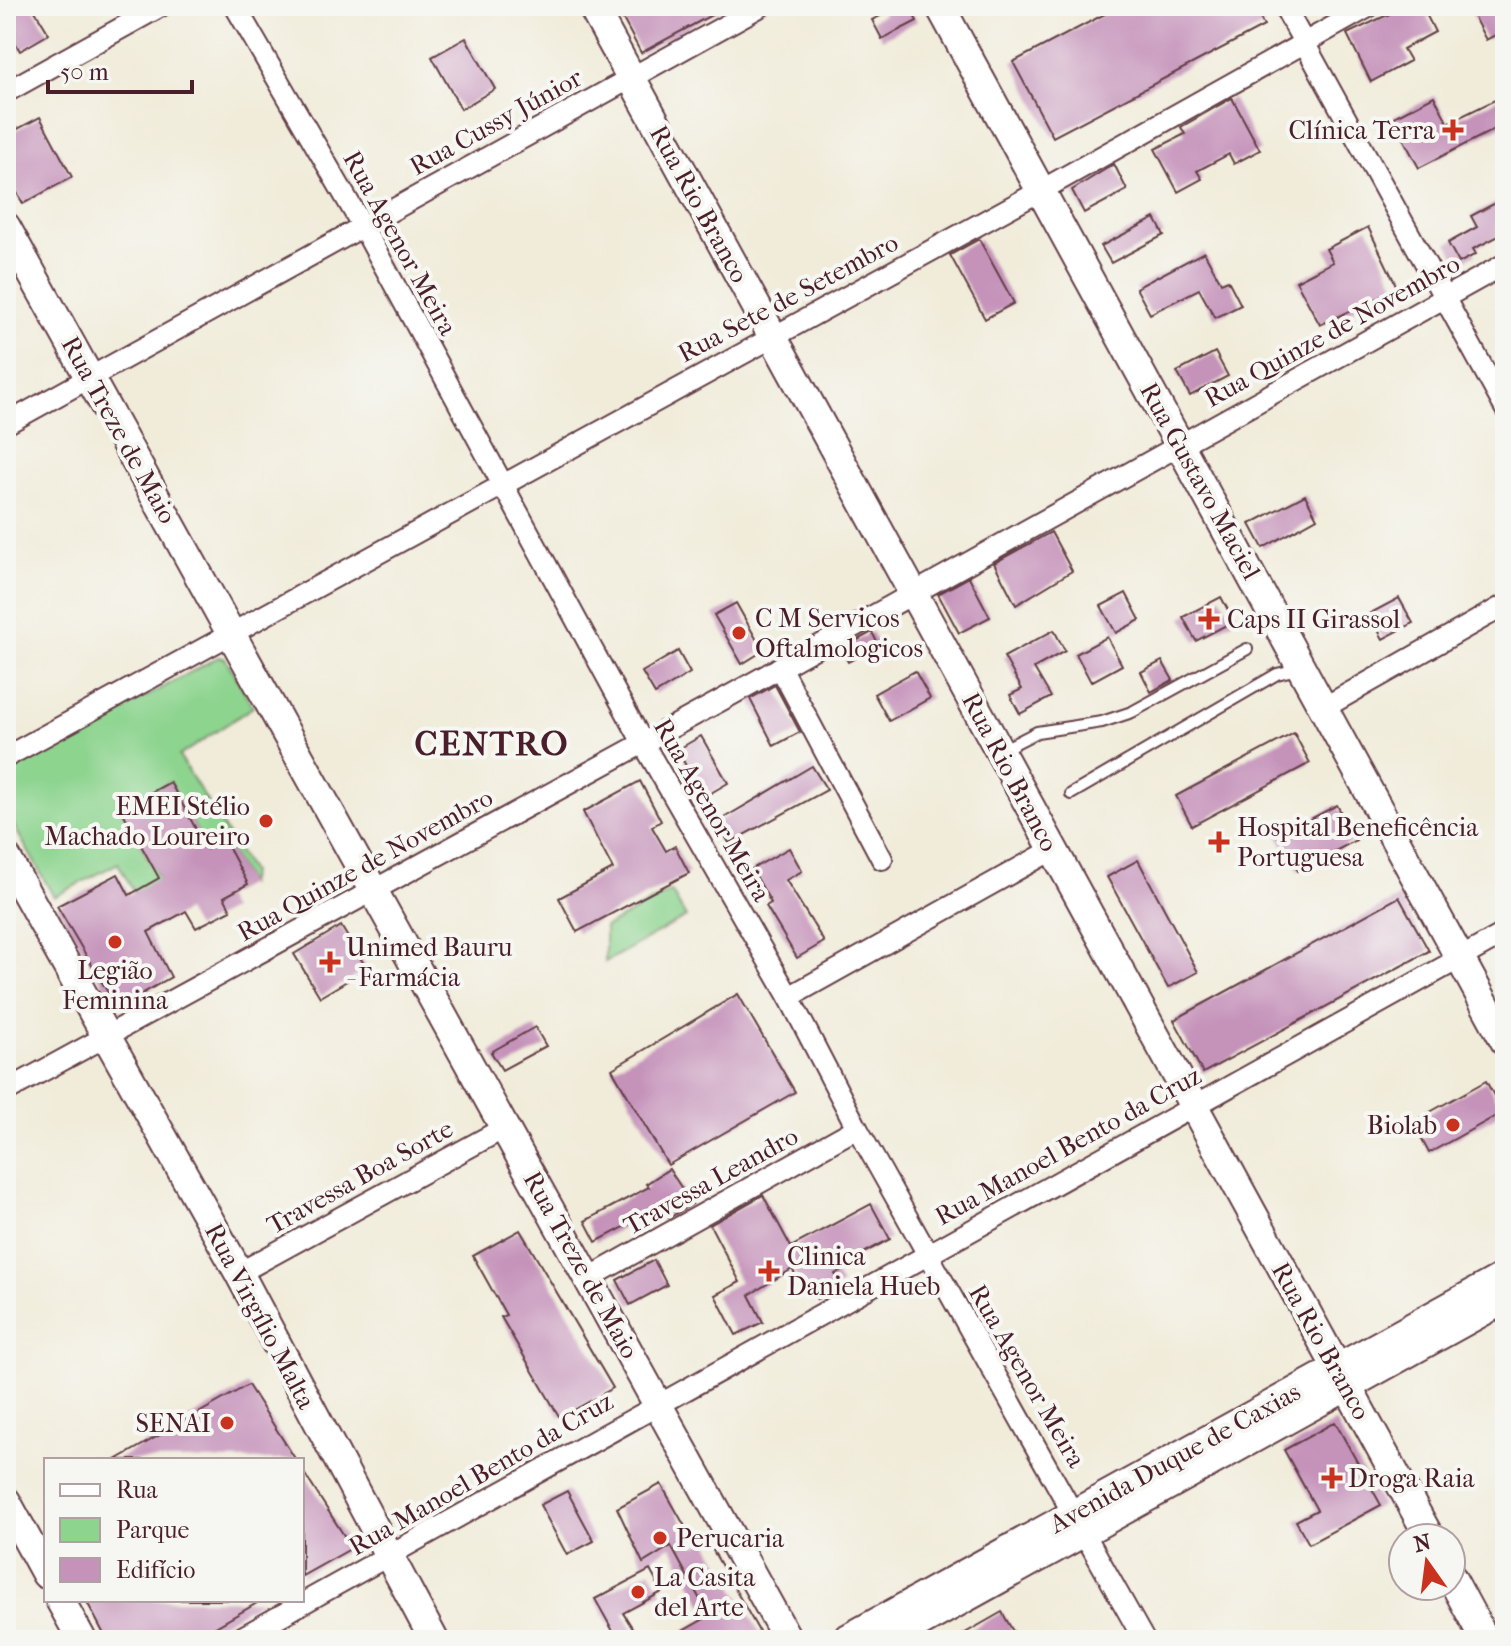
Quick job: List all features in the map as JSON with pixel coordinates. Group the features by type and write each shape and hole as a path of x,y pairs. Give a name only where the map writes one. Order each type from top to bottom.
{"street":[{"path":"6,92 161,6"},
{"name":"Rua Agenor Meira","path":"235,6 363,227 643,743 789,997 857,1128 1144,1640"},
{"name":"Rua Rio Branco","path":"592,6 1191,1107 1421,1522"},
{"name":"Rua Cussy Júnior","path":"6,424 761,6"},
{"name":"Rua Gustavo Maciel","path":"940,6 1505,1041"},
{"path":"1284,6 1505,408"},
{"name":"Rua Sete de Setembro","path":"6,757 501,483 1040,191 1370,6"},
{"name":"Rua Treze de Maio","path":"6,227 788,1640"},
{"name":"Rua Quinze de Novembro","path":"6,1091 914,594 1505,264"},
{"path":"1325,707 1505,605"},
{"path":"780,667 882,859"},
{"path":"789,997 1052,850"},
{"name":"Rua Virgílio Malta","path":"6,857 104,1037 239,1273 434,1640"},
{"name":"Rua Manoel Bento da Cruz","path":"237,1640 1505,933"},
{"name":"Travessa Boa Sorte","path":"239,1273 506,1127"},
{"name":"Travessa Leandro","path":"589,1278 857,1128"},
{"name":"Avenida Duque de Caxias","path":"1342,1378 1505,1276"},
{"name":"Avenida Duque de Caxias","path":"845,1640 1079,1522 1342,1378 1505,1299"},
{"path":"6,1501 44,1570"},
{"name":"Avenida Duque de Caxias","path":"889,1640 1079,1522"},
{"path":"61,1602 82,1640"},
{"path":"1464,1602 1485,1640"}],"lane":[{"path":"999,752 1037,732 1102,722 1132,712 1247,649"},
{"path":"1071,794 1277,674 1303,668"}],"green space":[{"path":"218,657 225,658 253,707 179,756 251,872 248,884 224,840 207,849 170,782 121,809 159,878 149,920 118,863 54,897 6,812 6,774"},
{"path":"671,891 686,917 605,962 605,927"}],"building":[{"path":"32,6 49,34 20,51 6,27 6,19"},
{"path":"616,6 728,6 641,53"},
{"path":"879,6 909,6 917,21 882,39 872,20 884,14"},
{"path":"1120,6 1271,6 1272,12 1260,18 1264,26 1053,137 1013,62"},
{"path":"1406,6 1422,6 1435,32 1403,49 1410,61 1371,82 1347,34"},
{"path":"1468,6 1496,6 1505,30 1486,40"},
{"path":"466,38 495,89 461,109 432,57"},
{"name":"Clínica Terra","path":"1505,95 1505,124 1419,168 1392,118 1434,96 1448,123"},
{"path":"1232,98 1260,150 1234,164 1229,154 1197,171 1202,179 1178,192 1155,149 1185,134 1181,127"},
{"path":"40,117 72,177 23,204 6,172 6,135"},
{"path":"1114,164 1127,190 1084,213 1072,190"},
{"path":"1505,198 1505,233 1473,249 1476,254 1459,263 1448,243 1477,227 1471,216"},
{"path":"1155,218 1164,235 1111,263 1101,246"},
{"path":"1368,227 1398,289 1320,325 1296,281 1333,262 1326,249"},
{"path":"979,239 1014,303 985,319 950,255"},
{"path":"1204,252 1221,283 1228,280 1241,305 1215,318 1199,289 1150,314 1136,288"},
{"path":"1215,352 1228,376 1190,396 1177,372"},
{"path":"1305,495 1317,518 1263,548 1250,524"},
{"path":"1051,532 1072,571 1016,605 994,563"},
{"path":"969,577 990,617 959,633 938,594"},
{"path":"1126,593 1140,620 1116,633 1101,606"},
{"name":"Caps II Girassol","path":"1221,597 1234,621 1196,641 1183,617"},
{"path":"1399,598 1413,623 1383,639 1369,614"},
{"name":"C M Servicos Oftalmologicos","path":"736,603 763,651 742,664 714,615"},
{"path":"1054,630 1065,651 1034,668 1051,697 1020,714 1010,695 1022,689 1004,657"},
{"path":"872,632 879,646 848,662 841,649"},
{"path":"1107,637 1122,665 1091,682 1076,654"},
{"path":"678,651 690,673 655,694 642,672"},
{"path":"1162,661 1173,680 1151,692 1141,672"},
{"path":"915,671 930,698 889,721 874,694"},
{"path":"775,685 800,732 774,746 750,699"},
{"path":"1294,733 1310,763 1192,826 1176,796"},
{"path":"701,736 728,783 704,797 677,750"},
{"path":"812,766 827,790 729,843 717,822"},
{"path":"640,781 661,821 652,827 666,851 675,846 689,873 577,932 559,898 613,869 583,812"},
{"path":"170,782 207,849 224,839 248,884 224,897 231,910 196,928 186,911 148,932 171,977 117,1008 57,906 118,874 129,895 159,878 121,809"},
{"path":"1337,805 1356,840 1298,871 1278,836"},
{"path":"789,848 802,871 786,880 824,942 797,958 766,906 771,903 752,869"},
{"path":"1138,860 1198,972 1168,988 1107,877"},
{"path":"1399,897 1429,951 1203,1073 1174,1020"},
{"name":"Unimed Bauru - Farmácia","path":"341,926 367,969 320,997 294,954"},
{"path":"738,994 795,1092 668,1165 612,1069"},
{"path":"535,1027 546,1046 502,1070 491,1052"},
{"name":"Biolab","path":"1486,1081 1503,1112 1429,1153 1421,1138 1431,1133 1421,1117"},
{"path":"669,1169 692,1204 669,1218 662,1207 596,1242 585,1221 649,1187 646,1184"},
{"path":"763,1195 791,1247 871,1204 890,1239 845,1263 847,1267 835,1274 842,1285 817,1299 813,1291 807,1294 792,1269 749,1295 763,1322 736,1335 715,1295 740,1282 710,1225"},
{"path":"520,1230 613,1388 560,1418 501,1317 506,1315 473,1256"},
{"path":"654,1260 667,1285 630,1305 617,1280"},
{"name":"SENAI","path":"248,1385 295,1458 120,1458"},
{"name":"Droga Raia","path":"1335,1422 1381,1505 1309,1544 1296,1521 1317,1510 1284,1450"},
{"path":"304,1473 352,1548 304,1575"},
{"path":"661,1484 696,1546 707,1540 764,1640 667,1640 709,1616 671,1546 643,1563 617,1508"},
{"path":"567,1491 594,1541 567,1555 540,1505"},
{"path":"650,1570 662,1592 623,1613 640,1640 618,1640 595,1599"},
{"path":"87,1602 259,1602 193,1640 107,1640"},
{"path":"1002,1612 1018,1640 953,1640"}],"place":[{"name":"Clínica Terra","path":"1453,130"},
{"name":"Caps II Girassol","path":"1209,619"},
{"name":"C M Servicos Oftalmologicos","path":"739,633"},
{"name":"EMEI Stélio Machado Loureiro","path":"266,821"},
{"name":"Hospital Beneficência Portuguesa","path":"1219,842"},
{"name":"Legião Feminina","path":"115,942"},
{"name":"Unimed Bauru - Farmácia","path":"330,962"},
{"name":"Biolab","path":"1453,1125"},
{"name":"Clinica Daniela Hueb","path":"769,1271"},
{"name":"SENAI","path":"227,1423"},
{"name":"Droga Raia","path":"1332,1478"},
{"name":"Perucaria","path":"660,1538"},
{"name":"La Casita del Arte","path":"638,1592"}],"district":[{"name":"CENTRO","path":"492,744"}]}
